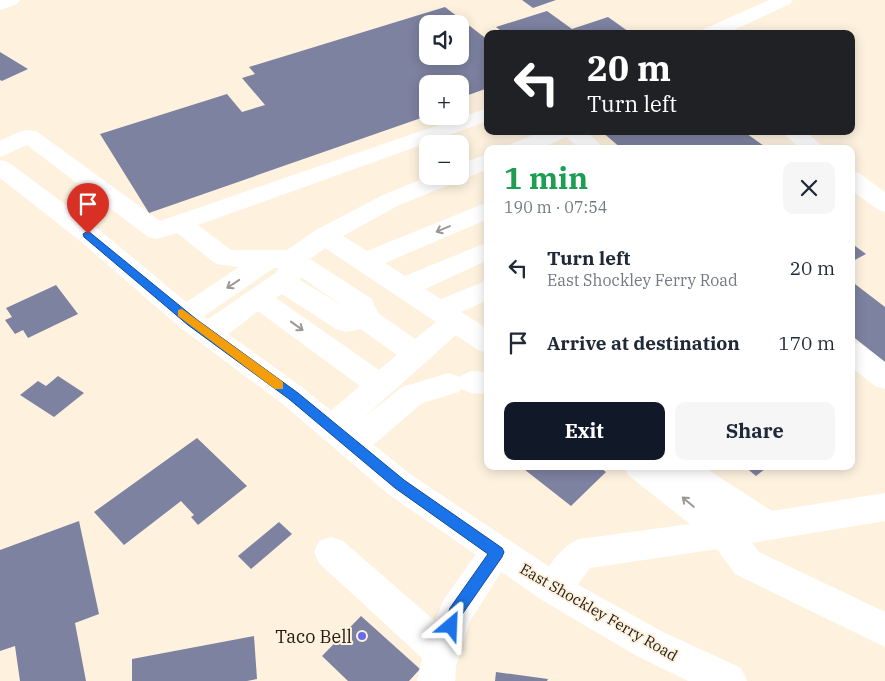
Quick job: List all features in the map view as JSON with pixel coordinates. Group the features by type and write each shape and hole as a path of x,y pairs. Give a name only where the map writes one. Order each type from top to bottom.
{"main road":[{"path":"0,5 11,0"},
{"path":"718,30 784,0"},
{"path":"0,150 28,136 157,231 484,115"},
{"path":"529,145 553,135"},
{"path":"577,135 589,145"},
{"path":"797,135 809,145"},
{"path":"469,168 484,163"},
{"name":"East Shockley Ferry Road","path":"0,167 88,234 196,325 294,396 400,484 497,552 554,589 648,643 728,681"},
{"path":"855,181 885,204"},
{"path":"196,325 325,236 389,201 428,185"},
{"path":"364,262 484,212"},
{"path":"180,223 225,258 281,266 346,322 365,318 415,354"},
{"path":"325,236 484,340"},
{"path":"403,288 484,252"},
{"path":"196,325 258,298 281,266"},
{"path":"342,437 379,385 415,354 447,316 484,292"},
{"path":"258,298 379,385"},
{"path":"855,354 885,378"},
{"path":"342,437 412,395 469,383"},
{"path":"645,470 668,486 725,533 747,563 885,630"},
{"path":"682,470 768,526"},
{"path":"554,589 580,554 885,508"},
{"path":"330,552 440,666"},
{"path":"440,666 455,613 497,552"}],"building":[{"path":"522,0 556,0 533,8"},
{"path":"445,7 455,15 419,15 419,65 469,65 469,25 484,37 484,89 469,95 469,75 419,75 419,119 149,213 100,134 227,94 242,112 265,105 242,78 255,74 249,67"},
{"path":"547,11 572,29 608,17 626,30 500,30 496,27"},
{"path":"0,52 28,69 2,81 0,80"},
{"path":"606,135 749,135 762,145 617,145"},
{"path":"855,246 866,254 855,260"},
{"path":"855,284 885,307 885,362 855,338"},
{"path":"56,285 78,314 28,338 23,330 15,334 5,320 12,317 6,308"},
{"path":"58,376 84,393 54,417 20,395 38,381 46,386"},
{"path":"197,438 247,486 198,525 191,517 194,515 181,501 124,545 94,512"},
{"path":"525,470 603,470 606,472 571,506"},
{"path":"749,470 764,470 756,476"},
{"path":"79,521 99,614 75,623 86,681 20,681 15,646 0,651 0,550"},
{"path":"279,522 292,534 251,569 238,556"},
{"name":"Taco Bell","path":"361,616 420,669 409,681 348,681 322,656"},
{"path":"254,636 257,679 247,681 132,681 132,659"},
{"path":"496,672 548,679 547,681 495,681"}],"slow traffic":[{"path":"182,313 279,385"}],"place":[{"name":"Taco Bell","path":"362,636"}],"route":[{"path":"88,234 192,322 294,396 400,484 497,552 455,613 451,626"}]}
